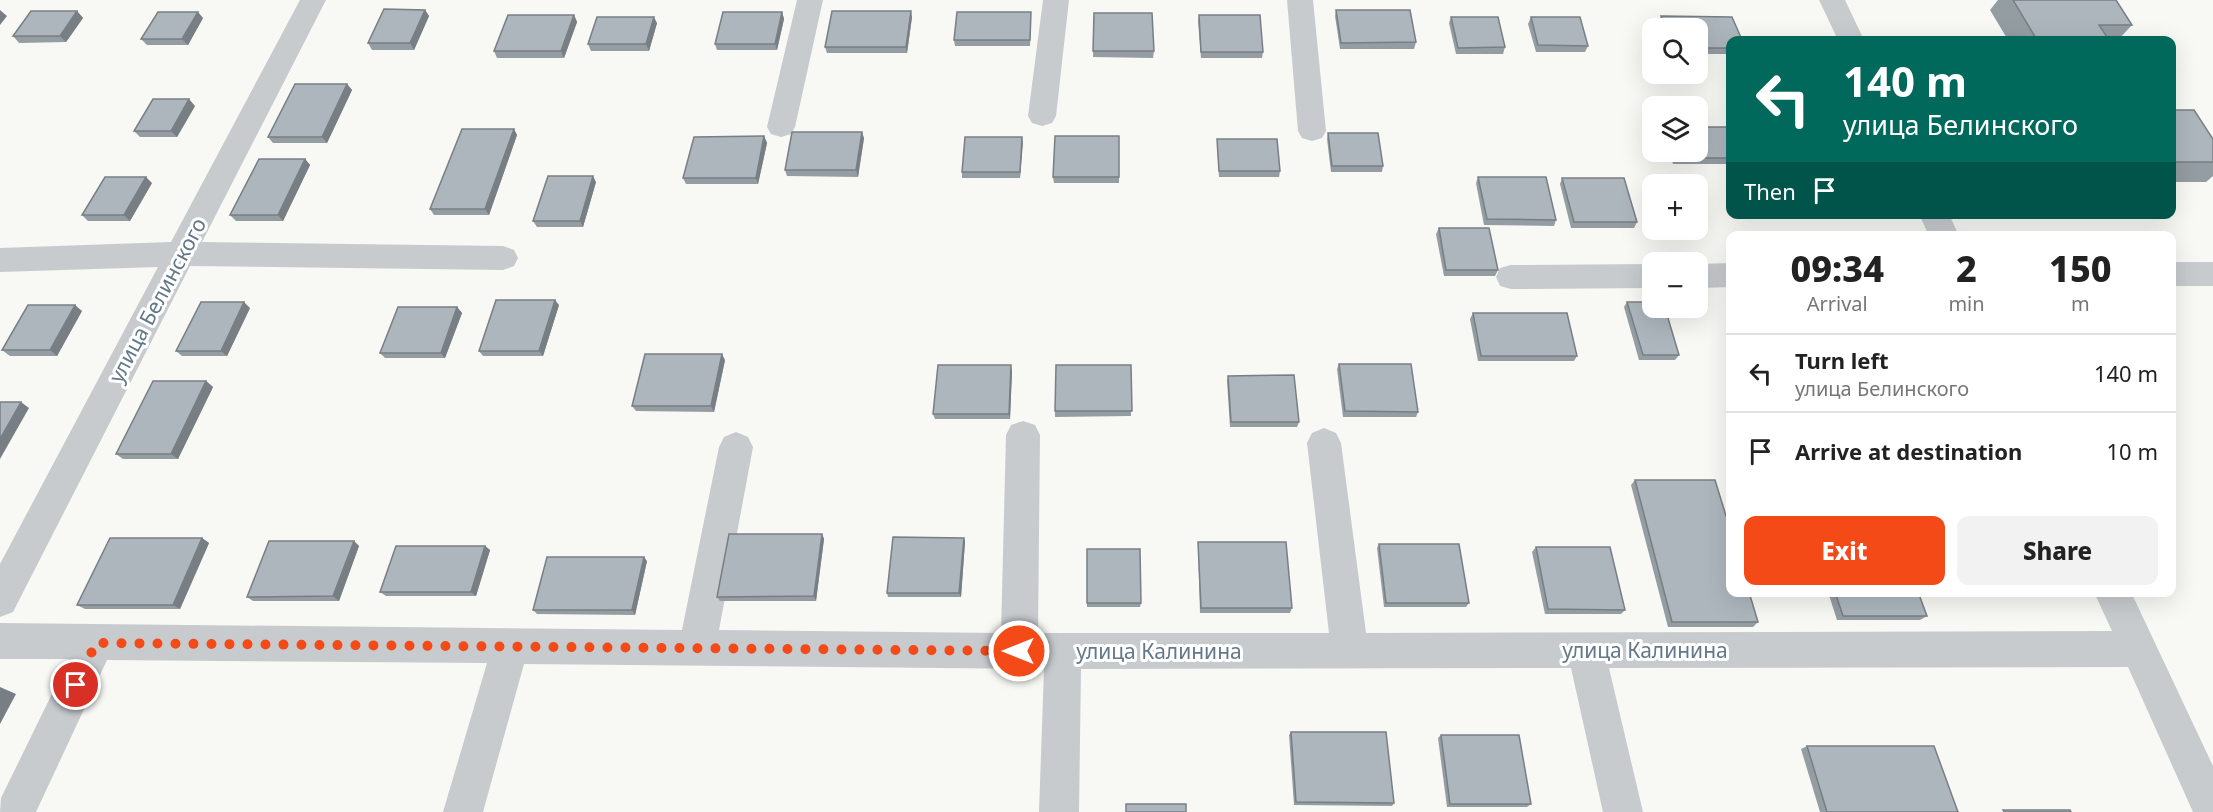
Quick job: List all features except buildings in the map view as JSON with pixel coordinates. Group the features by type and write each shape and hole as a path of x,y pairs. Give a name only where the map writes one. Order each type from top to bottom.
{"street":[{"name":"улица Белинского","path":"0,600 314,0"},
{"path":"781,127 810,0"},
{"path":"1042,116 1056,0"},
{"path":"1300,0 1312,130"},
{"path":"1832,0 1849,36"},
{"path":"0,261 180,255 503,258"},
{"path":"2176,274 2213,274"},
{"path":"1511,277 1642,276"},
{"path":"1708,276 1726,276"},
{"path":"1019,651 1023,435"},
{"path":"1324,443 1350,651"},
{"path":"696,648 736,447"},
{"path":"2114,597 2213,810"},
{"name":"улица Калинина","path":"0,641 1019,651 2139,649"},
{"path":"15,812 96,643"},
{"path":"463,812 510,647"},
{"path":"1059,812 1063,651"},
{"path":"1586,651 1623,812"}],"route":[{"path":"76,685 96,643 1019,651"}]}
